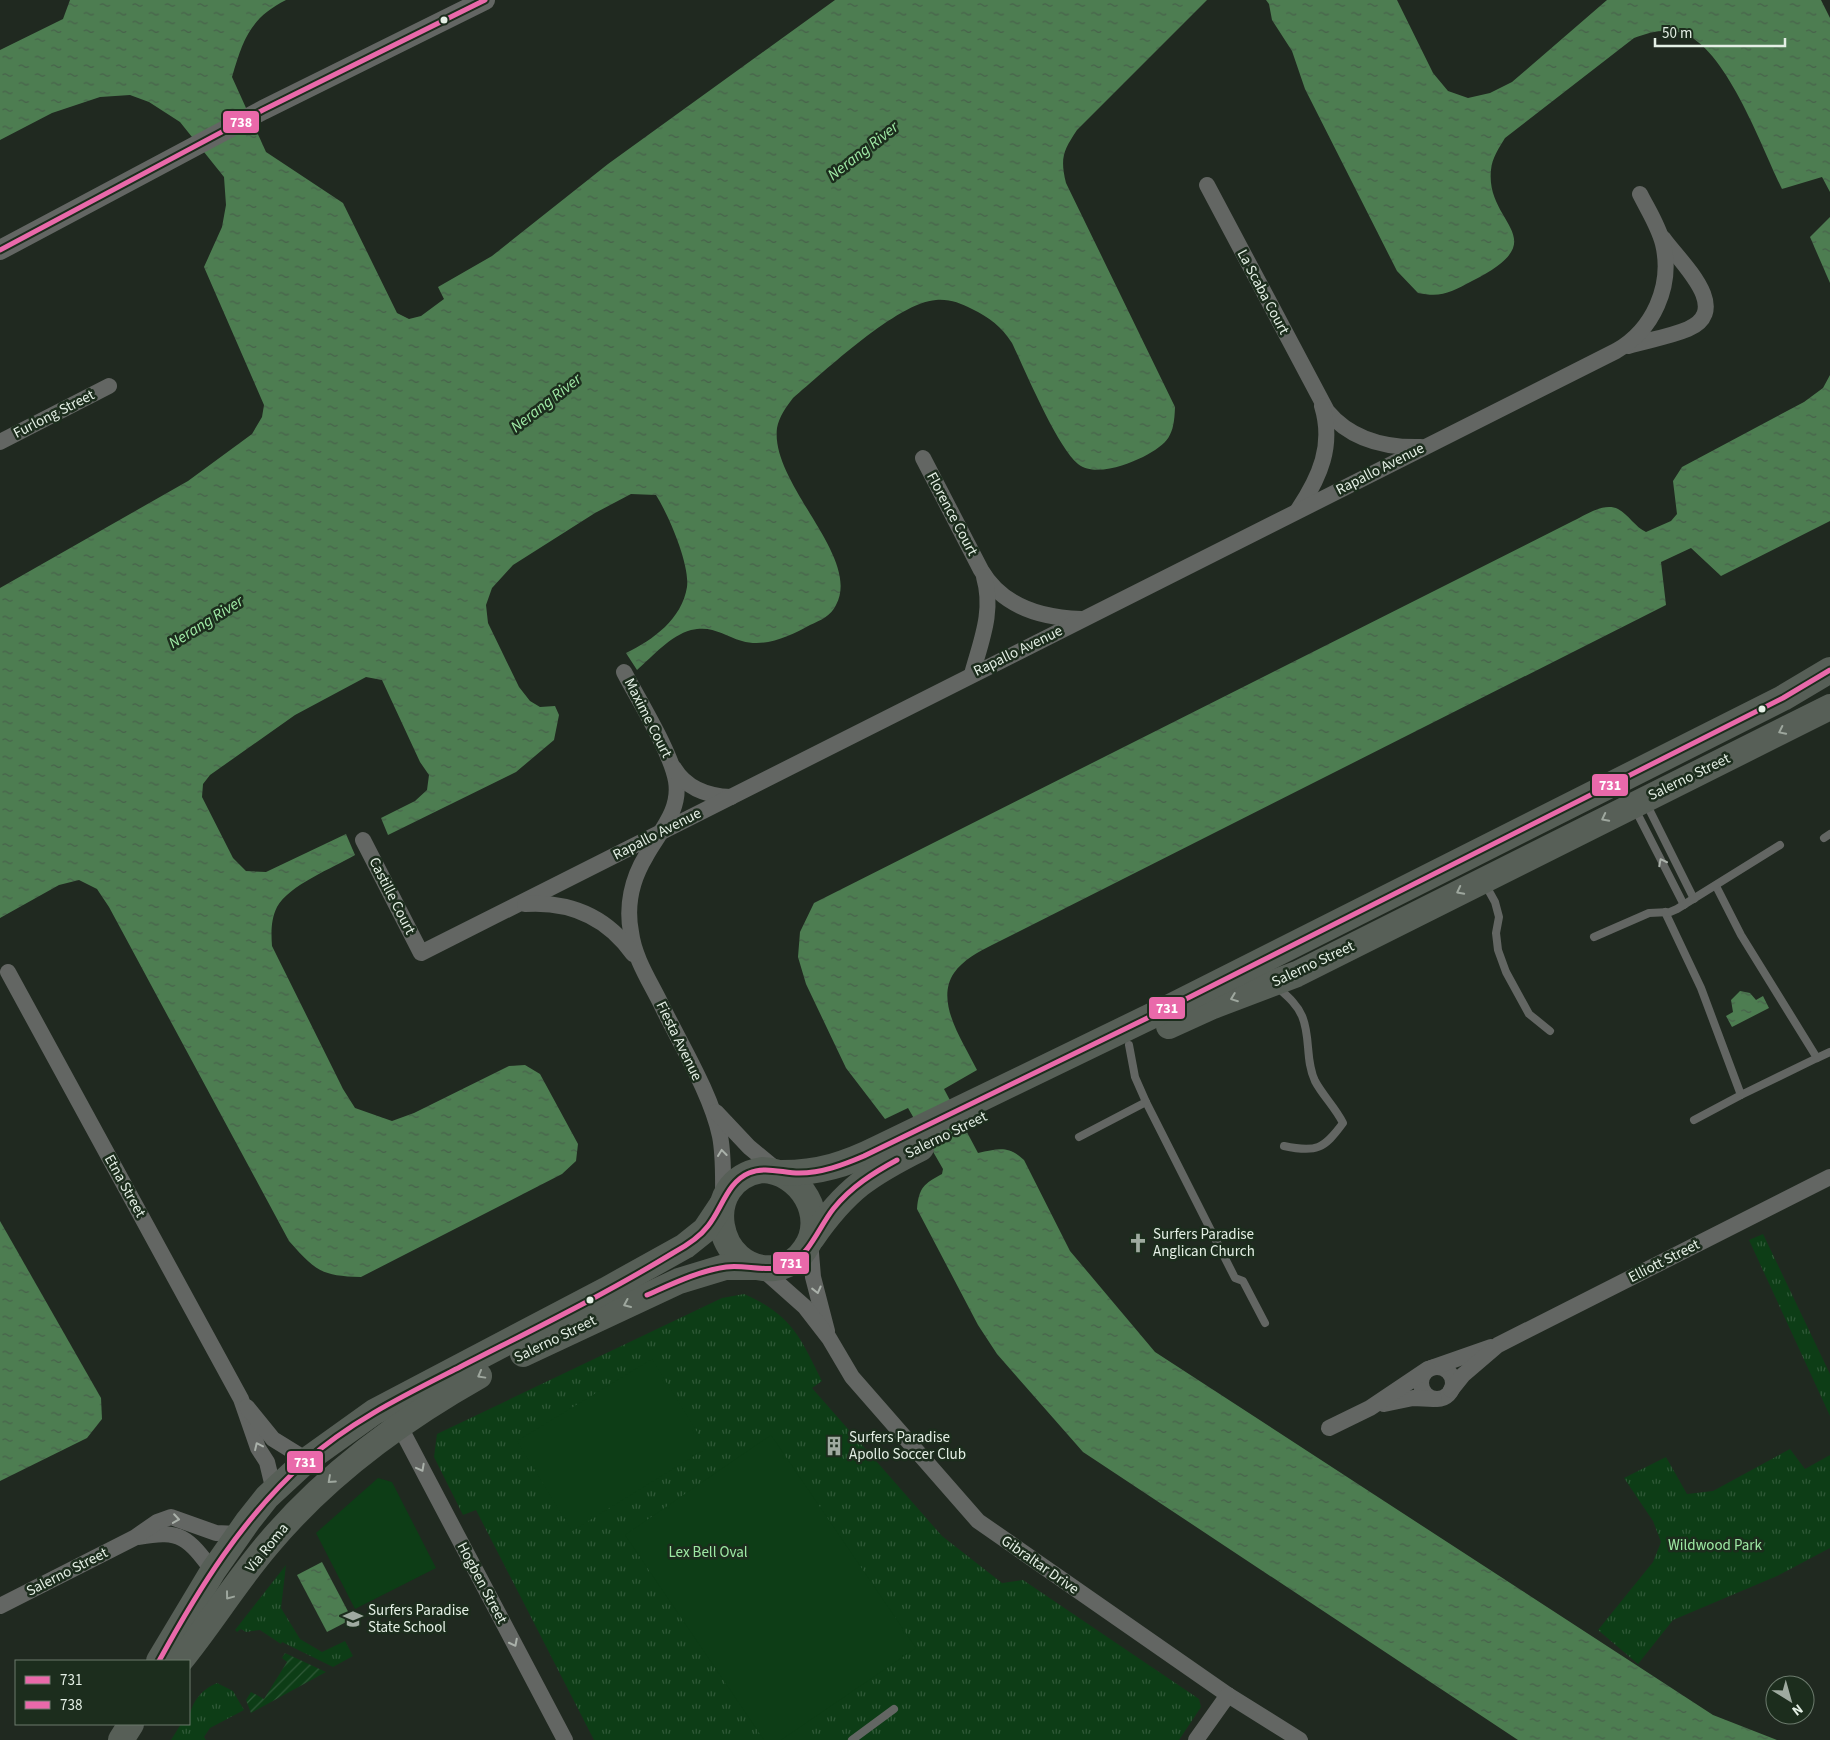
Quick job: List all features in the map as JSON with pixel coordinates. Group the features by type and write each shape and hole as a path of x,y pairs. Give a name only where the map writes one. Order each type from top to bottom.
{"main road":[{"path":"1821,676 1828,708"},
{"name":"Salerno Street","path":"781,1173 812,1172 832,1168 923,1137 1126,1038 1821,676"},
{"name":"Salerno Street","path":"1126,1038 1274,984 1828,708"},
{"name":"Salerno Street","path":"811,1240 834,1207 849,1192 923,1137"},
{"path":"762,1170 781,1173 797,1184 810,1205 814,1223 811,1240 803,1252 790,1263 778,1268 758,1268 742,1259 730,1246 723,1229 722,1204 729,1188 746,1175 762,1170"},
{"name":"Salerno Street","path":"328,1442 374,1412 606,1290 685,1246 705,1230 722,1204"},
{"name":"Salerno Street","path":"368,1448 399,1425 490,1371 576,1327 679,1281 725,1267 758,1268"},
{"name":"Via Roma","path":"160,1660 238,1534 274,1491 328,1442"},
{"name":"Via Roma","path":"181,1660 261,1553 292,1517 368,1448"},
{"path":"121,1740 129,1725"}],"street":[{"path":"0,250 263,110 485,0"},
{"name":"La Scaba Court","path":"1207,184 1320,399 1333,418 1365,439 1395,447 1425,447"},
{"name":"Rapallo Avenue","path":"1616,351 1642,330 1651,318 1659,299 1665,263 1663,245 1658,230 1640,194"},
{"name":"Rapallo Avenue","path":"421,953 1616,351 1691,328 1700,321 1705,311 1706,301 1702,289 1658,230"},
{"name":"Furlong Street","path":"0,442 109,386"},
{"name":"La Scaba Court","path":"1297,511 1315,483 1325,456 1326,422 1320,399"},
{"name":"Florence Court","path":"923,458 981,570 998,591 1024,609 1053,617 1083,619"},
{"name":"Florence Court","path":"972,674 988,622 988,599 981,570"},
{"name":"Maxime Court","path":"624,672 671,764 681,778 693,787 710,794 731,797"},
{"name":"Maxime Court","path":"663,832 676,799 676,781 671,764"},
{"name":"Fiesta Avenue","path":"663,832 639,868 630,902 631,934 646,975 712,1107 722,1150 722,1204"},
{"name":"Castille Court","path":"363,840 421,953"},
{"name":"Fiesta Avenue","path":"520,904 556,904 573,908 592,916 624,942 646,975"},
{"name":"Etna Street","path":"8,972 241,1399 258,1448 267,1462 274,1491"},
{"name":"Fiesta Avenue","path":"712,1107 749,1147 781,1173"},
{"name":"Elliott Street","path":"1329,1428 1370,1408 1430,1369 1472,1352 1498,1345 1830,1177"},
{"name":"Gibraltar Drive","path":"811,1240 814,1277 829,1338"},
{"name":"Gibraltar Drive","path":"758,1268 794,1295 829,1338 852,1377 978,1521 1228,1695 1300,1740"},
{"name":"Elliott Street","path":"1451,1390 1463,1375 1498,1345"},
{"path":"1440,1367 1448,1372 1452,1380 1451,1390 1445,1397 1436,1399 1427,1396 1422,1389 1421,1379 1430,1369 1440,1367"},
{"name":"Elliott Street","path":"1370,1408 1409,1398 1436,1399"},
{"name":"Etna Street","path":"241,1399 274,1439 307,1460"},
{"name":"Hogben Street","path":"399,1425 565,1740"},
{"name":"Salerno Street","path":"0,1606 134,1538 157,1522 171,1517 216,1532 238,1534"},
{"name":"Salerno Street","path":"134,1538 162,1533 183,1537 217,1565"},
{"path":"217,1565 261,1553"},
{"path":"1196,1740 1228,1695"}],"lane":[{"path":"1638,802 1694,899"},
{"path":"1638,802 1684,905"},
{"path":"1594,937 1649,913 1665,912 1684,905 1780,845"},
{"path":"1482,880 1495,902 1499,918 1496,932 1498,950 1506,972 1529,1014 1550,1031"},
{"path":"1716,886 1737,928 1817,1058"},
{"path":"1665,912 1701,988 1741,1095"},
{"path":"1274,984 1296,1005 1303,1017 1310,1068 1316,1082 1335,1107 1343,1122 1323,1145 1308,1151 1284,1146"},
{"path":"1126,1038 1135,1077 1146,1102 1235,1278 1243,1281 1265,1323"},
{"path":"1694,1120 1830,1052"},
{"path":"1079,1137 1146,1102"},
{"path":"852,1740 894,1709"}],"green space":[{"path":"1763,1234 1830,1374 1830,1416 1749,1240"},
{"name":"Lex Bell Oval","path":"744,1294 773,1310 793,1329 822,1381 812,1388 942,1536 1002,1583 1023,1580 1199,1699 1201,1707 1179,1740 594,1740 476,1510 463,1515 434,1457 437,1434 722,1298"},
{"path":"652,1359 707,1448 572,1531 517,1441"},
{"path":"771,1435 916,1648 781,1740 764,1740 625,1535"},
{"name":"Wildwood Park","path":"1790,1449 1805,1469 1830,1455 1830,1548 1777,1576 1673,1620 1638,1664 1598,1630 1653,1562 1661,1542 1653,1521 1624,1478 1666,1457 1687,1494 1713,1491"},
{"path":"378,1478 392,1482 436,1568 355,1609 316,1533"},
{"path":"286,1565 281,1608 300,1639 322,1652 345,1641 353,1656 333,1667 282,1642 281,1644 260,1630 246,1632 241,1629 237,1632 235,1630"},
{"path":"285,1653 326,1672 251,1713 246,1700 251,1692 264,1699 287,1662 282,1658"},
{"path":"217,1683 233,1691 244,1710 210,1728 204,1737 206,1740 171,1740 180,1725 190,1725 193,1705 201,1694"}],"water":[{"name":"Nerang River","path":"70,0 286,0 264,14 250,31 244,41 232,77 266,152 343,203 397,313 409,319 421,316 444,299 438,287 492,256 608,164 835,0 1207,0 1077,130 1066,149 1063,161 1066,183 1175,407 1171,432 1159,447 1136,460 1102,470 1085,468 1078,464 1051,425 1012,343 999,327 978,312 955,302 936,300 920,304 902,312 882,325 842,356 793,398 783,412 778,424 779,450 787,473 827,543 837,565 841,586 836,605 825,617 786,637 760,643 742,641 712,630 691,630 669,642 637,670 626,653 656,635 673,619 684,598 687,577 682,553 656,495 631,494 595,513 513,565 492,588 486,605 488,623 519,687 530,701 540,707 555,706 559,715 554,740 516,772 388,835 381,818 415,801 427,790 429,775 420,762 382,680 366,677 295,715 210,775 203,784 202,797 233,858 246,871 266,872 346,834 355,855 301,884 283,899 277,907 274,916 272,946 343,1089 355,1108 392,1121 414,1113 509,1066 525,1065 540,1074 578,1144 576,1161 562,1174 361,1277 336,1275 319,1270 305,1259 289,1241 109,907 97,889 79,880 59,885 0,918 0,588 188,481 252,434 262,417 264,405 204,267 222,227 226,205 224,177 180,122 149,102 130,95 100,97 52,113 0,140 0,50 63,19"},
{"path":"1266,0 1397,0 1433,73 1448,91 1468,98 1490,93 1512,82 1607,0 1821,0 1830,18 1830,192 1822,177 1782,189 1741,101 1728,78 1713,58 1698,42 1682,33 1670,31 1652,32 1634,38 1505,138 1494,157 1491,170 1492,189 1512,230 1514,241 1510,253 1497,266 1452,291 1434,295 1418,293 1397,271 1305,89 1292,51 1272,20 1269,4"},
{"path":"1830,217 1830,283 1810,237"},
{"path":"1830,375 1830,521 1721,576 1691,548 1661,562 1666,605 987,948 962,964 954,973 949,984 947,997 953,1022 977,1070 944,1089 978,1153 1002,1149 1013,1152 1024,1160 1070,1251 1155,1352 1713,1715 1777,1740 1518,1740 1083,1452 997,1354 978,1325 917,1209 921,1191 927,1184 942,1174 943,1169 908,1108 885,1119 846,1068 806,984 798,957 800,932 814,903 1589,513 1601,508 1613,507 1625,514 1646,532 1671,521 1677,514 1673,481 1682,467 1804,402 1823,388"},
{"path":"1740,991 1750,993 1756,1000 1763,996 1769,1008 1732,1027 1726,1016 1733,1012 1731,1000"},
{"path":"0,1221 101,1398 102,1419 87,1438 0,1481"},
{"path":"322,1562 352,1619 327,1632 297,1575"}],"transit line":[{"name":"738","path":"0,250 263,110 485,0"},
{"name":"731","path":"160,1660 206,1580 242,1530 283,1483 306,1461 342,1433 380,1409 594,1298 687,1245 708,1226 730,1189 741,1177 761,1170 799,1173 816,1172 864,1156 1172,1006 1783,698 1830,670"},
{"name":"731","path":"647,1295 685,1278 716,1269 734,1266 766,1269 790,1264 809,1246 829,1215 848,1193 871,1175 897,1160"}],"place":[{"name":"Surfers Paradise Anglican Church","path":"1138,1243"},
{"name":"Surfers Paradise Apollo Soccer Club","path":"834,1446"},
{"name":"Surfers Paradise State School","path":"353,1619"}]}
